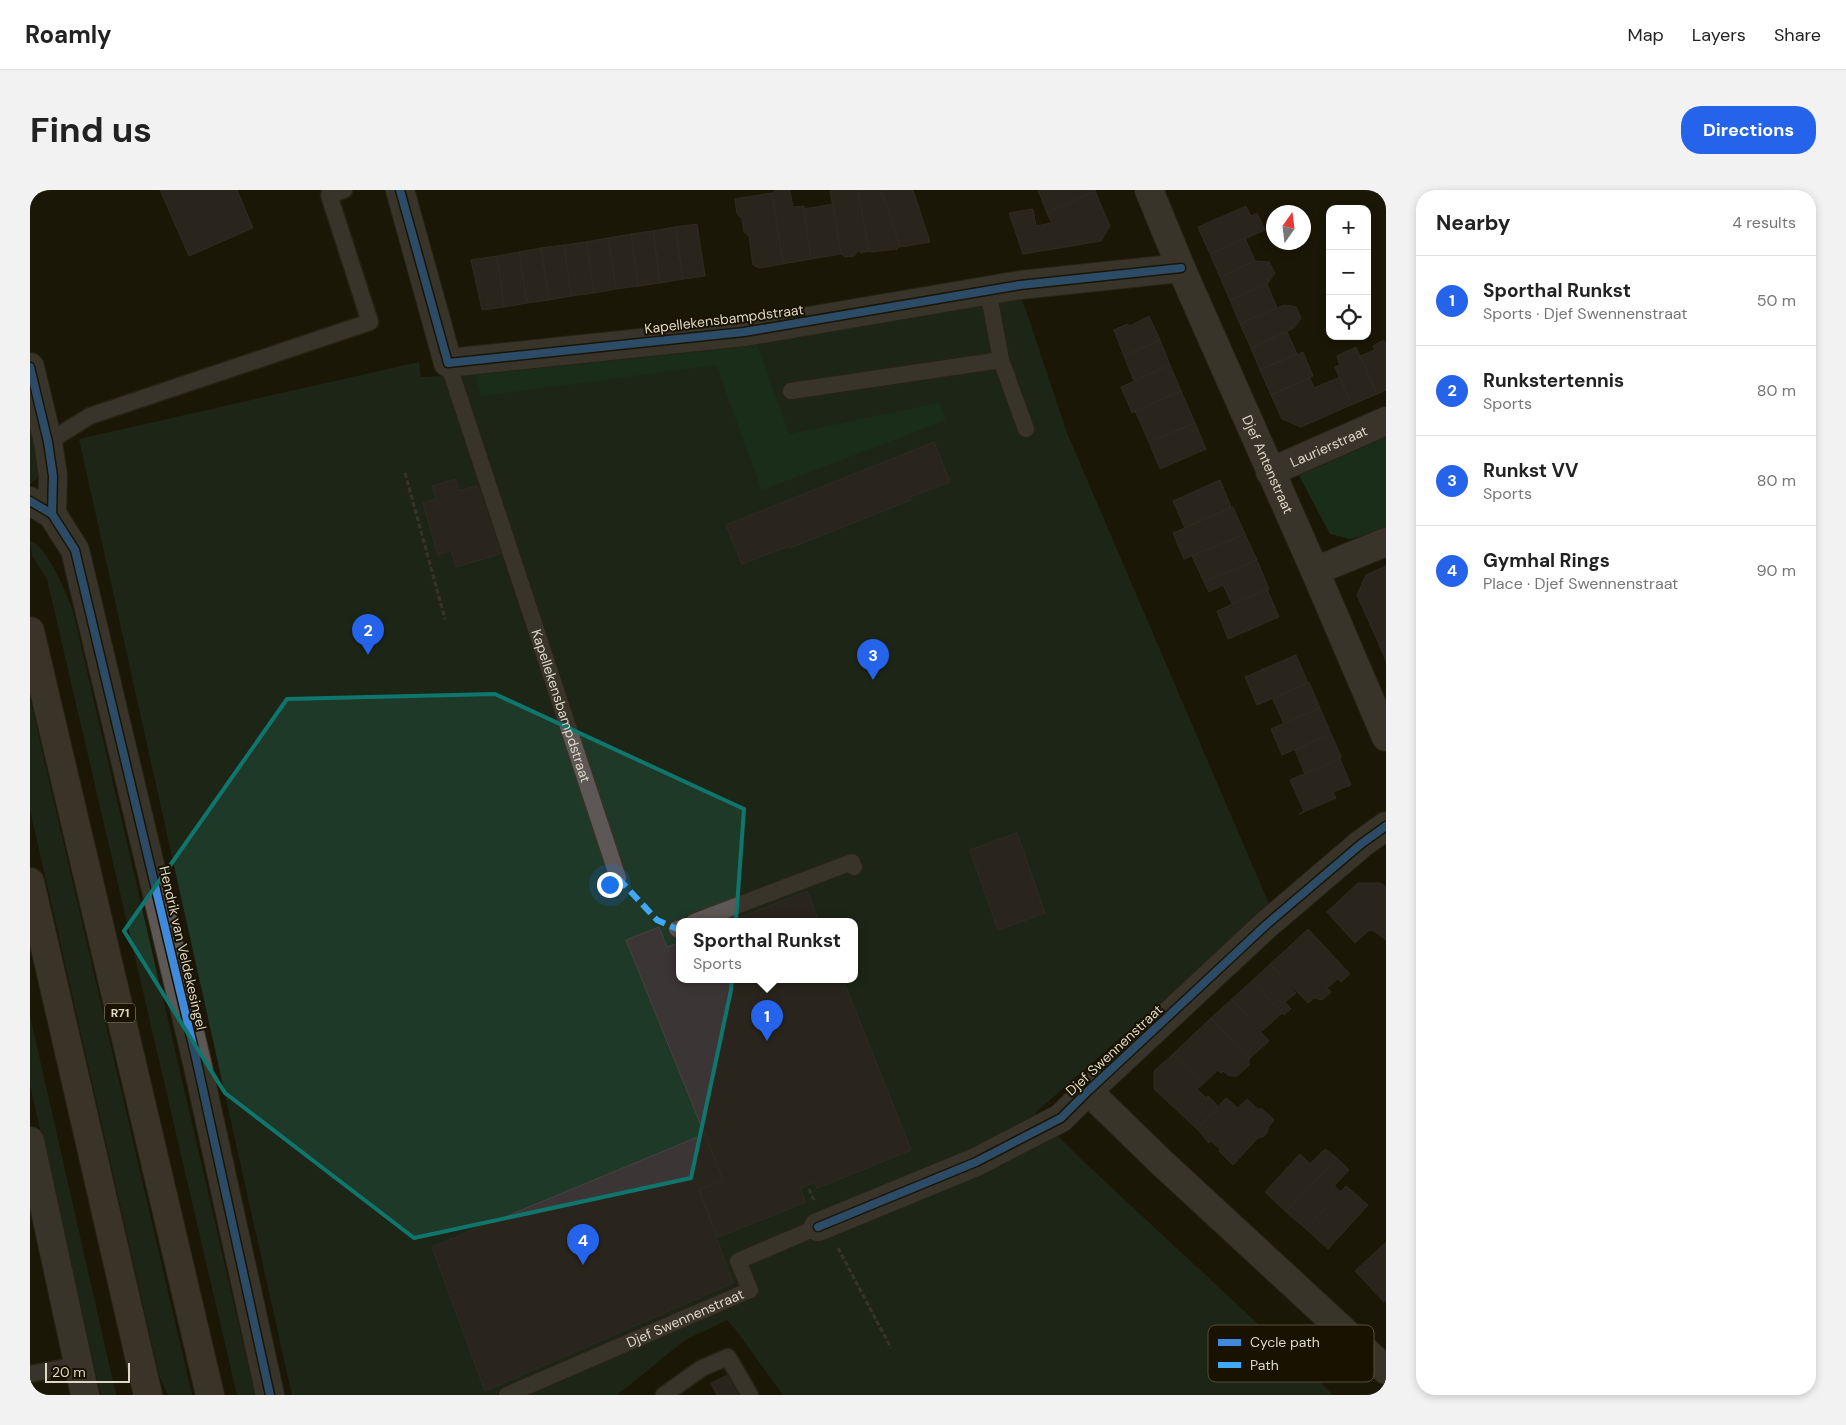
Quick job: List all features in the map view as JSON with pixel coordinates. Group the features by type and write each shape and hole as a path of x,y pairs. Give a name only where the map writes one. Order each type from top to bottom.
{"highway":[{"name":"R71","path":"30,631 210,1395"},
{"path":"30,882 148,1395"}],"street":[{"name":"Kapellekensbampdstraat","path":"400,190 448,363 744,332 1020,285 1181,268"},
{"name":"Djef Antenstraat","path":"1149,190 1181,268 1386,737"},
{"name":"Hendrik van Veldekesingel","path":"30,367 48,442 53,476 41,507 75,550 196,1058 270,1395"},
{"name":"Laurierstraat","path":"1270,472 1386,421"},
{"path":"1315,571 1386,542"},
{"name":"Djef Swennenstraat","path":"822,1226 976,1162 1061,1118 1266,925 1361,844 1386,826"},
{"name":"Djef Swennenstraat","path":"1088,1091 1160,1161 1337,1325"},
{"path":"30,1141 35,1186 85,1395"},
{"name":"Djef Swennenstraat","path":"1374,1359 1386,1370"}],"lane":[{"path":"48,442 90,416 370,322 328,195 344,190"},
{"path":"988,290 1001,360 1026,429"},
{"path":"791,390 1001,360"},
{"name":"Kapellekensbampdstraat","path":"448,363 618,878"},
{"path":"705,918 852,862 854,867"},
{"name":"Djef Swennenstraat","path":"507,1395 750,1290 738,1261 822,1226"},
{"path":"664,1395 702,1368 728,1357 750,1395"},
{"path":"30,1374 79,1365"}],"path":[{"path":"405,473 445,618"},
{"path":"822,1226 891,1348"}],"highlighted area":[{"path":"495,694 744,809 731,990 691,1178 414,1238 225,1093 124,931 287,699"}],"green space":[{"path":"1020,293 1067,433 1269,904 1226,945 1035,1113 1085,1163 1259,1325 1208,1325 1208,1382 1320,1382 1333,1395 783,1395 727,1320 685,1340 617,1395 292,1395 79,439 419,362 421,377 476,375 754,337"},
{"path":"754,337 789,434 939,403 946,420 762,490 716,365 481,396 476,375"},
{"path":"30,430 41,471 39,477 30,484"},
{"path":"1386,432 1386,529 1350,539 1330,534 1296,470"},
{"path":"30,541 43,551 61,583 73,611 255,1395 237,1395 47,579 32,556"},
{"path":"30,699 192,1395 168,1395 159,1375 30,810"},
{"path":"30,1016 116,1395 101,1395 30,1085"}],"building":[{"path":"160,190 237,190 253,228 189,256"},
{"path":"774,190 790,190 793,207 804,206 811,259 783,264 772,193 775,193"},
{"path":"830,190 858,190 869,251 861,253 858,251 854,256 845,257 841,254"},
{"path":"858,190 880,190 881,194 883,194 900,246 897,249 869,251"},
{"path":"880,190 913,190 930,242 900,247 883,194 881,194"},
{"path":"1038,190 1095,190 1095,191 1047,213"},
{"path":"1095,191 1110,226 1101,241 1023,254 1009,213 1033,209 1036,226 1052,223 1047,213"},
{"path":"772,193 783,264 759,268 753,265 749,236 744,232 742,219 737,214 735,199"},
{"path":"833,204 841,254 811,259 804,209"},
{"path":"1246,206 1251,216 1257,213 1265,230 1210,254 1198,227"},
{"path":"697,224 705,276 683,279 675,227"},
{"path":"675,227 683,279 660,283 653,231"},
{"path":"653,231 660,283 638,286 631,234"},
{"path":"631,234 638,286 616,289 608,238"},
{"path":"608,238 616,289 594,293 586,242"},
{"path":"1245,238 1255,261 1220,277 1210,254"},
{"path":"586,242 594,293 571,296 564,245"},
{"path":"564,245 571,296 549,300 541,248"},
{"path":"541,248 549,300 527,303 519,252"},
{"path":"519,252 527,303 504,307 497,256"},
{"path":"497,256 504,307 482,310 471,260"},
{"path":"1255,261 1269,262 1275,273 1267,284 1230,300 1220,277"},
{"path":"1267,284 1277,308 1240,324 1230,300"},
{"path":"1284,305 1296,307 1301,318 1294,328 1251,348 1240,324"},
{"path":"1149,316 1160,340 1124,356 1114,330 1127,324 1130,326"},
{"path":"1287,332 1297,354 1260,370 1251,348"},
{"path":"1160,340 1170,365 1134,381 1124,356"},
{"path":"1384,340 1386,345 1386,390 1377,394 1360,356 1375,350 1373,346"},
{"path":"1356,347 1377,394 1351,405 1335,367 1340,365 1337,356"},
{"path":"1303,352 1313,376 1271,395 1260,370"},
{"path":"1170,365 1181,391 1132,413 1121,387"},
{"path":"1340,377 1351,405 1301,427 1282,419 1271,395 1310,378 1314,388"},
{"path":"1181,391 1195,423 1149,442 1135,411"},
{"path":"1195,423 1206,449 1160,469 1149,442"},
{"path":"934,442 950,482 910,497 911,500 790,548 789,546 742,564 726,525"},
{"path":"455,479 459,491 480,485 500,554 456,567 451,550 438,555 423,503 436,499 432,486"},
{"path":"1220,480 1231,507 1185,528 1173,501"},
{"path":"1233,507 1245,534 1184,559 1173,533"},
{"path":"1245,534 1257,560 1204,582 1192,556"},
{"path":"1257,560 1269,589 1232,604 1223,585 1209,592 1204,582"},
{"path":"1386,566 1386,641 1379,644 1357,595 1366,575"},
{"path":"1267,589 1279,617 1228,639 1217,611"},
{"path":"1386,641 1386,661 1379,644"},
{"path":"1296,655 1308,683 1257,705 1245,677"},
{"path":"1309,682 1320,708 1284,724 1273,699"},
{"path":"1320,708 1331,734 1282,755 1271,729"},
{"path":"1331,734 1341,756 1340,759 1305,774 1295,750"},
{"path":"1340,759 1351,785 1333,792 1336,798 1299,814 1304,811 1290,780"},
{"path":"1017,833 1045,913 998,930 970,850"},
{"path":"1358,883 1380,883 1386,887 1386,940 1373,930 1368,931 1355,943 1327,912"},
{"path":"807,891 817,918 739,918"},
{"path":"659,927 667,947 676,944 676,983 844,983 911,1150 817,1188 814,1183 800,1188 806,1202 718,1237 699,1190 723,1180 626,940"},
{"path":"1308,929 1350,974 1341,982 1338,979 1327,988 1289,947"},
{"path":"1289,947 1331,992 1322,1000 1314,998 1308,1003 1270,964"},
{"path":"1270,964 1296,993 1285,1002 1291,1009 1284,1015 1252,981"},
{"path":"1252,981 1282,1013 1262,1031 1232,999"},
{"path":"1232,999 1269,1041 1249,1059 1211,1018"},
{"path":"1211,1018 1249,1059 1249,1065 1237,1076 1229,1076 1223,1071 1221,1073 1218,1070 1203,1084 1173,1054"},
{"path":"1173,1054 1203,1084 1197,1089 1218,1106 1197,1129 1154,1089 1154,1071"},
{"path":"1226,1098 1238,1108 1247,1099 1274,1120 1267,1133 1263,1137 1258,1138 1233,1165 1219,1151 1220,1149 1211,1141 1209,1143 1197,1129"},
{"path":"705,1134 723,1180 699,1190 733,1283 485,1391 432,1247"},
{"path":"1325,1149 1337,1158 1286,1212 1265,1192 1300,1154 1310,1164"},
{"path":"1337,1158 1349,1170 1334,1186 1341,1192 1306,1229 1286,1212"},
{"path":"1346,1186 1368,1205 1328,1249 1306,1229"},
{"path":"1386,1242 1386,1300 1384,1302 1355,1271"},
{"path":"734,1372 746,1395 717,1395 711,1383"}],"marked path":[{"path":"618,878 657,920 676,929"}],"cycle path":[{"path":"400,190 448,363 744,332 1020,285 1181,268"},
{"path":"30,367 48,442 53,476 52,514"},
{"path":"30,501 52,514 75,550 196,1058 270,1395"},
{"path":"818,1227 976,1162 1061,1118 1266,925 1361,844 1386,826"}],"place":[{"name":"Runkstertennis","path":"368,655"},
{"name":"Runkst VV","path":"873,680"},
{"name":"Sporthal Runkst","path":"767,1041"},
{"name":"Gymhal Rings","path":"583,1265"}]}
